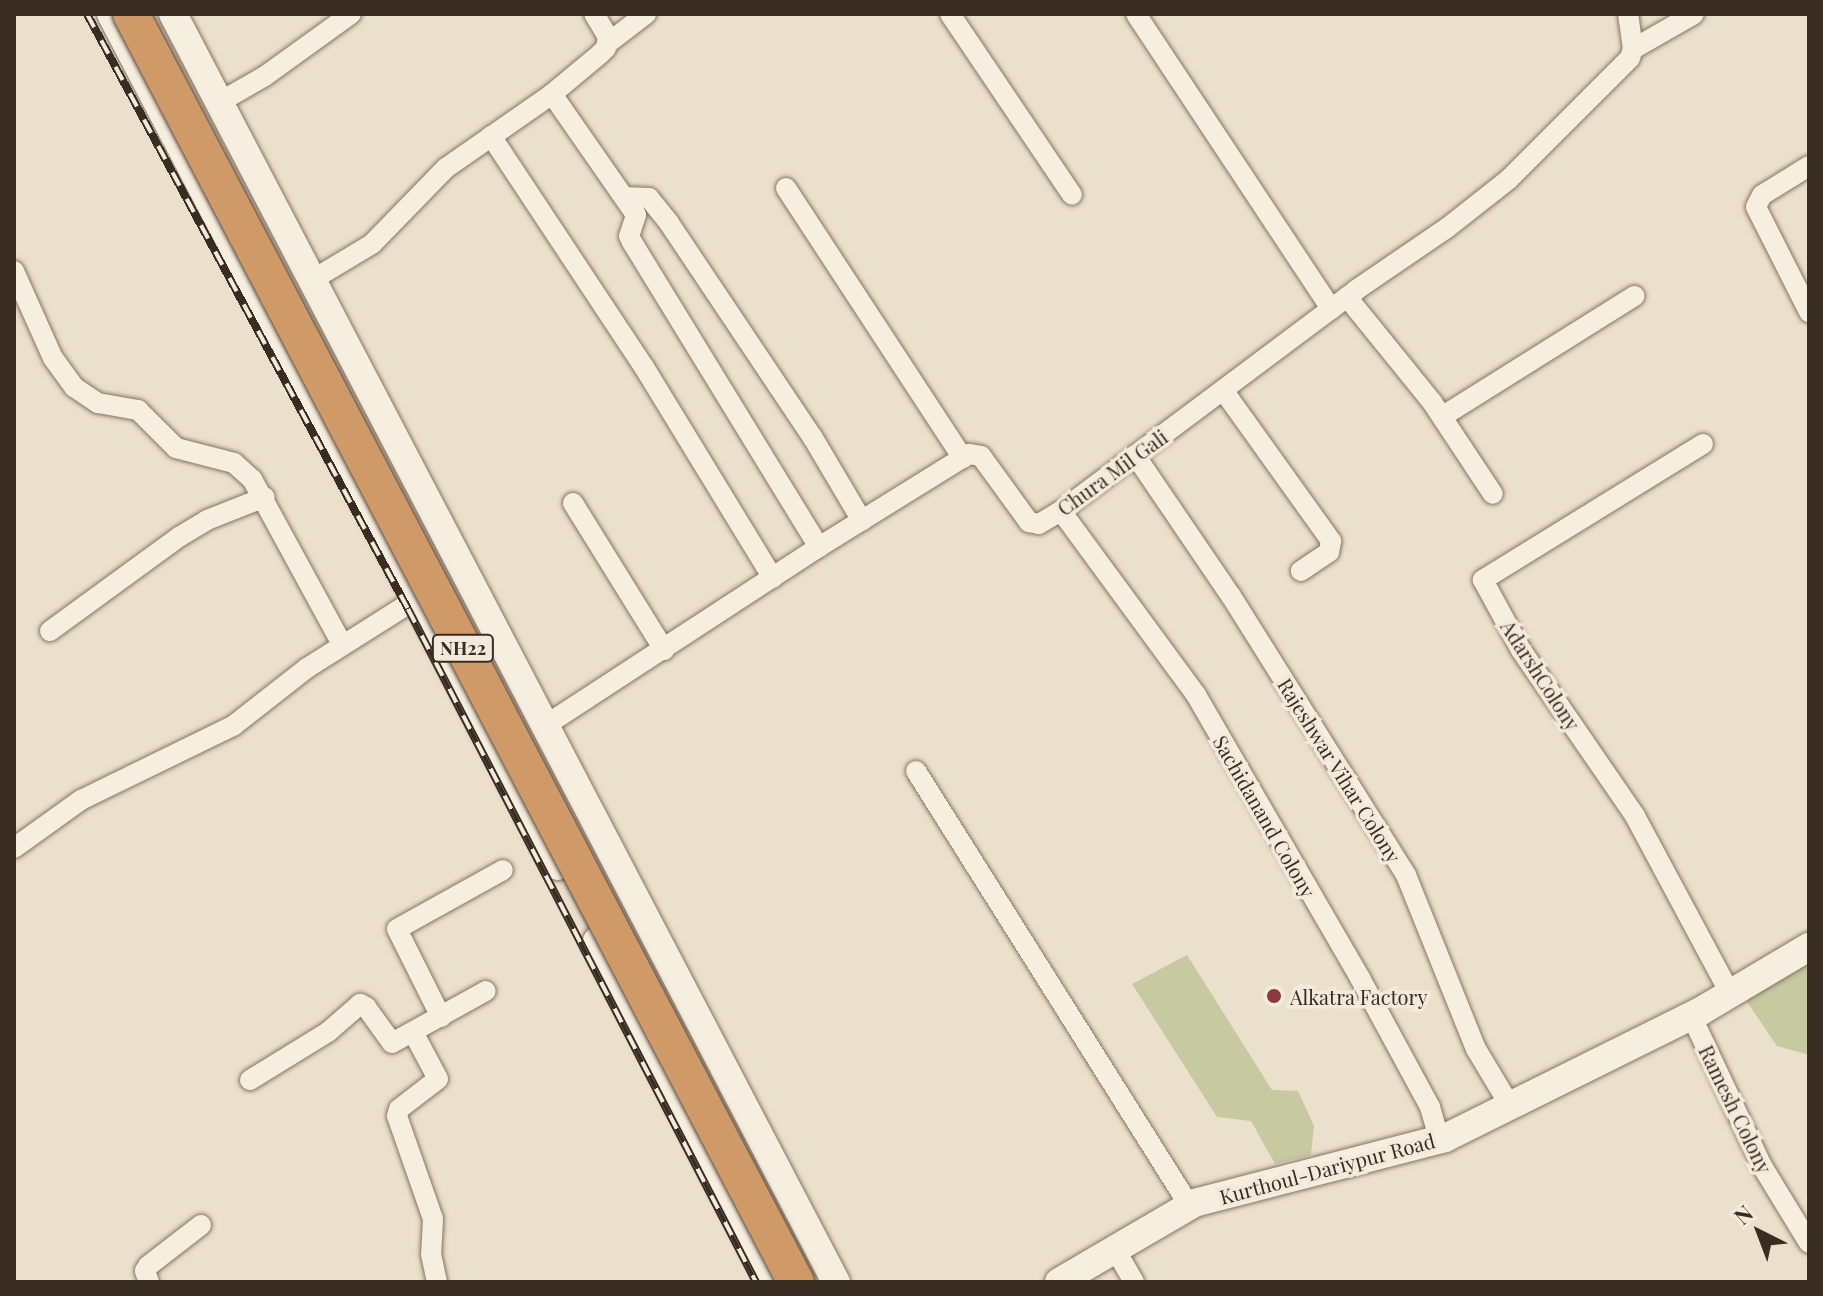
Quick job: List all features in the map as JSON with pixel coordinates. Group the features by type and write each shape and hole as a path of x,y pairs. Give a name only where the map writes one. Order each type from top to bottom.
{"highway":[{"name":"NH22","path":"131,14 796,1282"},
{"name":"NH22","path":"155,14 817,1282"}],"street":[{"path":"111,14 773,1282"},
{"path":"173,14 836,1282"},
{"path":"218,103 265,76 324,21 351,14"},
{"path":"594,14 608,43"},
{"path":"312,280 372,244 446,168 552,94 608,43 646,14"},
{"path":"950,14 1072,195"},
{"path":"1136,14 1339,303 1443,416 1493,494"},
{"path":"1624,63 1628,14"},
{"name":"Chura Mil Gali","path":"963,458 973,453 981,456 1029,522 1039,524 1061,511 1492,193 1653,37 1694,14"},
{"path":"552,94 636,215 629,236 632,242 819,547"},
{"path":"491,136 644,367 773,578"},
{"path":"1809,166 1762,195 1756,207 1809,312"},
{"path":"546,725 819,547 963,458 786,188"},
{"path":"624,197 649,198 669,223 813,438 862,521"},
{"path":"14,271 53,358 74,387 98,403 144,413 181,451 234,463 252,479 265,497 342,644"},
{"path":"1443,416 1634,296"},
{"path":"304,384 354,357"},
{"path":"1223,390 1331,541 1329,552 1301,571"},
{"name":"AdarshColony","path":"1703,444 1483,580 1521,650 1635,816 1730,993"},
{"name":"Rajeshwar Vihar Colony","path":"1135,455 1231,596 1406,875 1476,1049 1509,1104"},
{"path":"50,631 179,537 207,520 265,497"},
{"path":"573,503 664,650"},
{"name":"Sachidanand Colony","path":"1061,511 1196,695 1360,978 1430,1107 1439,1139"},
{"path":"14,848 81,800 182,748 221,733 342,644 416,599"},
{"path":"916,771 1189,1205"},
{"path":"521,796 571,772"},
{"path":"441,1017 397,929 503,870"},
{"name":"Kurthoul-Dariypur Road","path":"1059,1282 1189,1205 1439,1139 1691,1015 1809,947"},
{"path":"250,1080 328,1032 360,1004 366,1007 391,1042 486,991"},
{"name":"Ramesh Colony","path":"1691,1015 1762,1166 1809,1243"},
{"path":"413,1032 438,1079 399,1109 397,1116 433,1219 431,1254 438,1281"},
{"path":"149,1282 145,1271 148,1266 201,1225"},
{"path":"1115,1249 1134,1282"}],"green space":[{"path":"1187,955 1272,1090 1298,1091 1314,1126 1311,1155 1275,1164 1251,1121 1217,1117 1132,984"},
{"path":"1809,957 1809,1055 1777,1046 1743,996"}],"railway":[{"path":"87,14 408,609 756,1282"}],"place":[{"name":"Alkatra Factory","path":"1274,996"}]}
